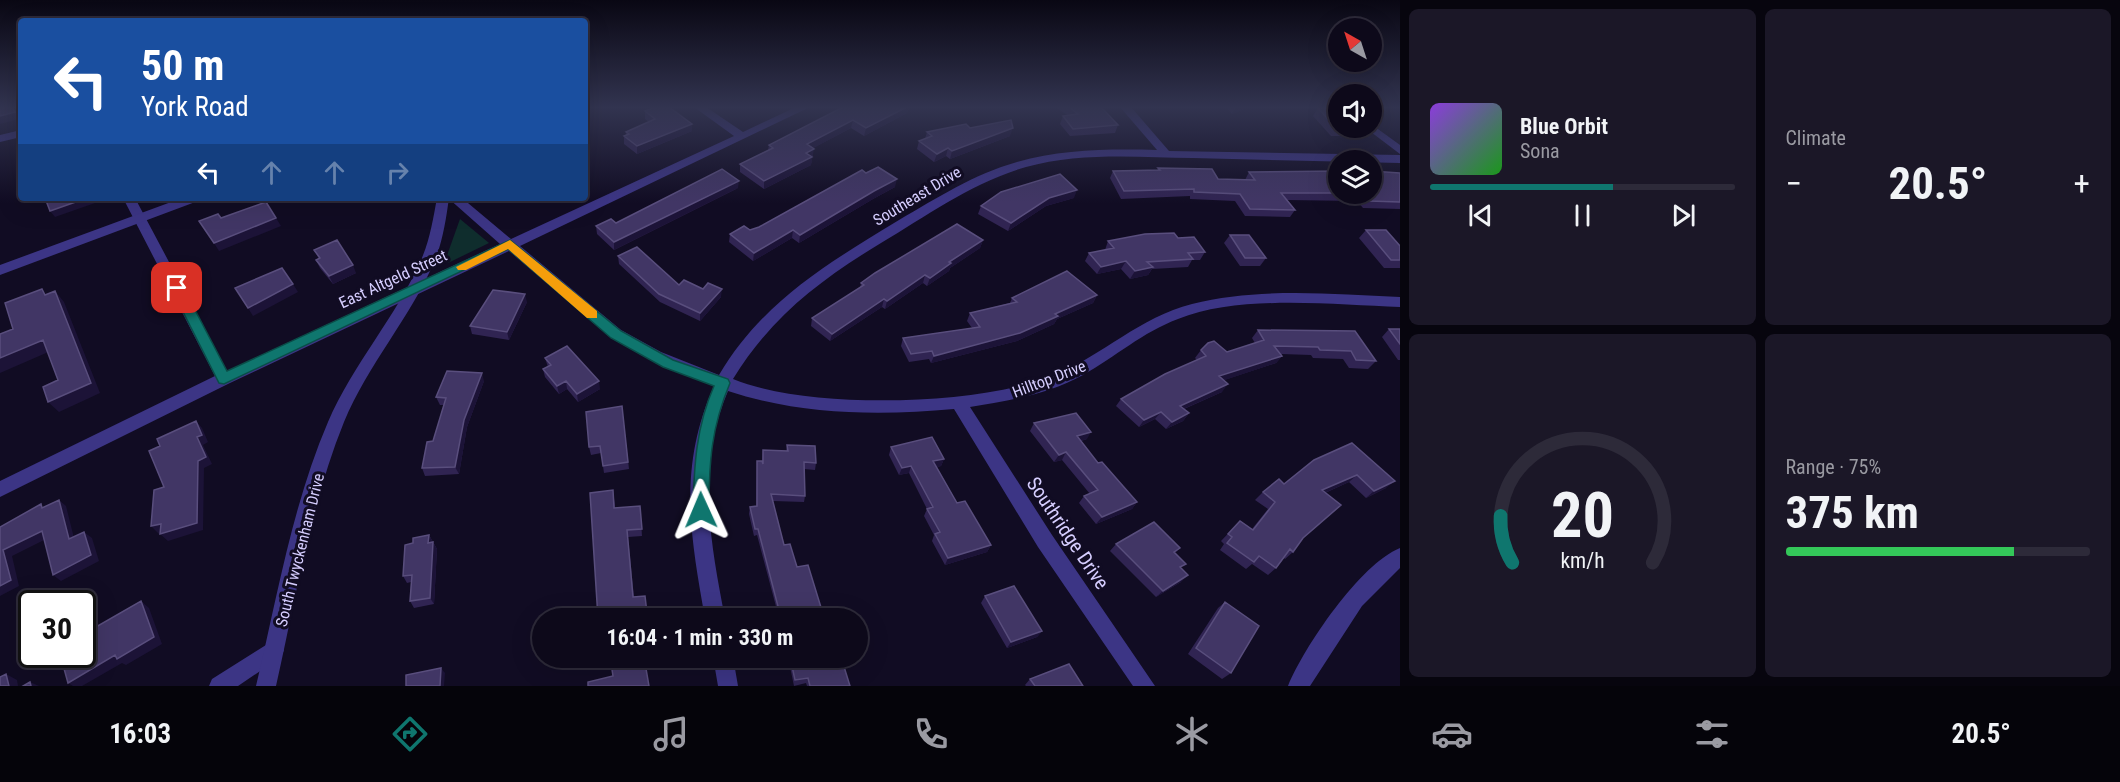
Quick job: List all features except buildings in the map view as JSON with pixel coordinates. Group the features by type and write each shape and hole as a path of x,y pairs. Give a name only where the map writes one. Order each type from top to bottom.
{"street":[{"name":"East Altgeld Street","path":"0,489 224,379 736,139"},
{"path":"1153,139 1166,154"},
{"path":"1386,139 1400,151"},
{"name":"Southeast Drive","path":"713,608 702,534 701,457 710,413 723,383 760,327 801,287 972,183 1011,167 1060,156 1106,153 1400,159"},
{"path":"131,201 224,379"},
{"path":"0,270 186,201"},
{"name":"South Twyckenham Drive","path":"266,686 306,511 336,420 431,252 442,216 443,201"},
{"path":"458,201 510,244"},
{"name":"Hilltop Drive","path":"510,244 616,334 668,364 766,396 806,404 867,408 928,406 1007,396 1059,380 1093,363 1151,324 1190,309 1215,304 1267,300 1400,302"},
{"name":"Southridge Drive","path":"958,402 1045,541 1145,686"},
{"path":"1298,686 1347,608 1374,576 1400,557"},
{"path":"219,686 274,651"},
{"path":"725,668 728,686"}],"green space":[{"path":"460,219 489,243 448,263 445,261"}],"slow traffic":[{"path":"462,267 510,244 592,314"}],"route":[{"path":"177,288 224,379 510,244 616,334 668,364 723,383 710,413 701,457 701,510"}]}
